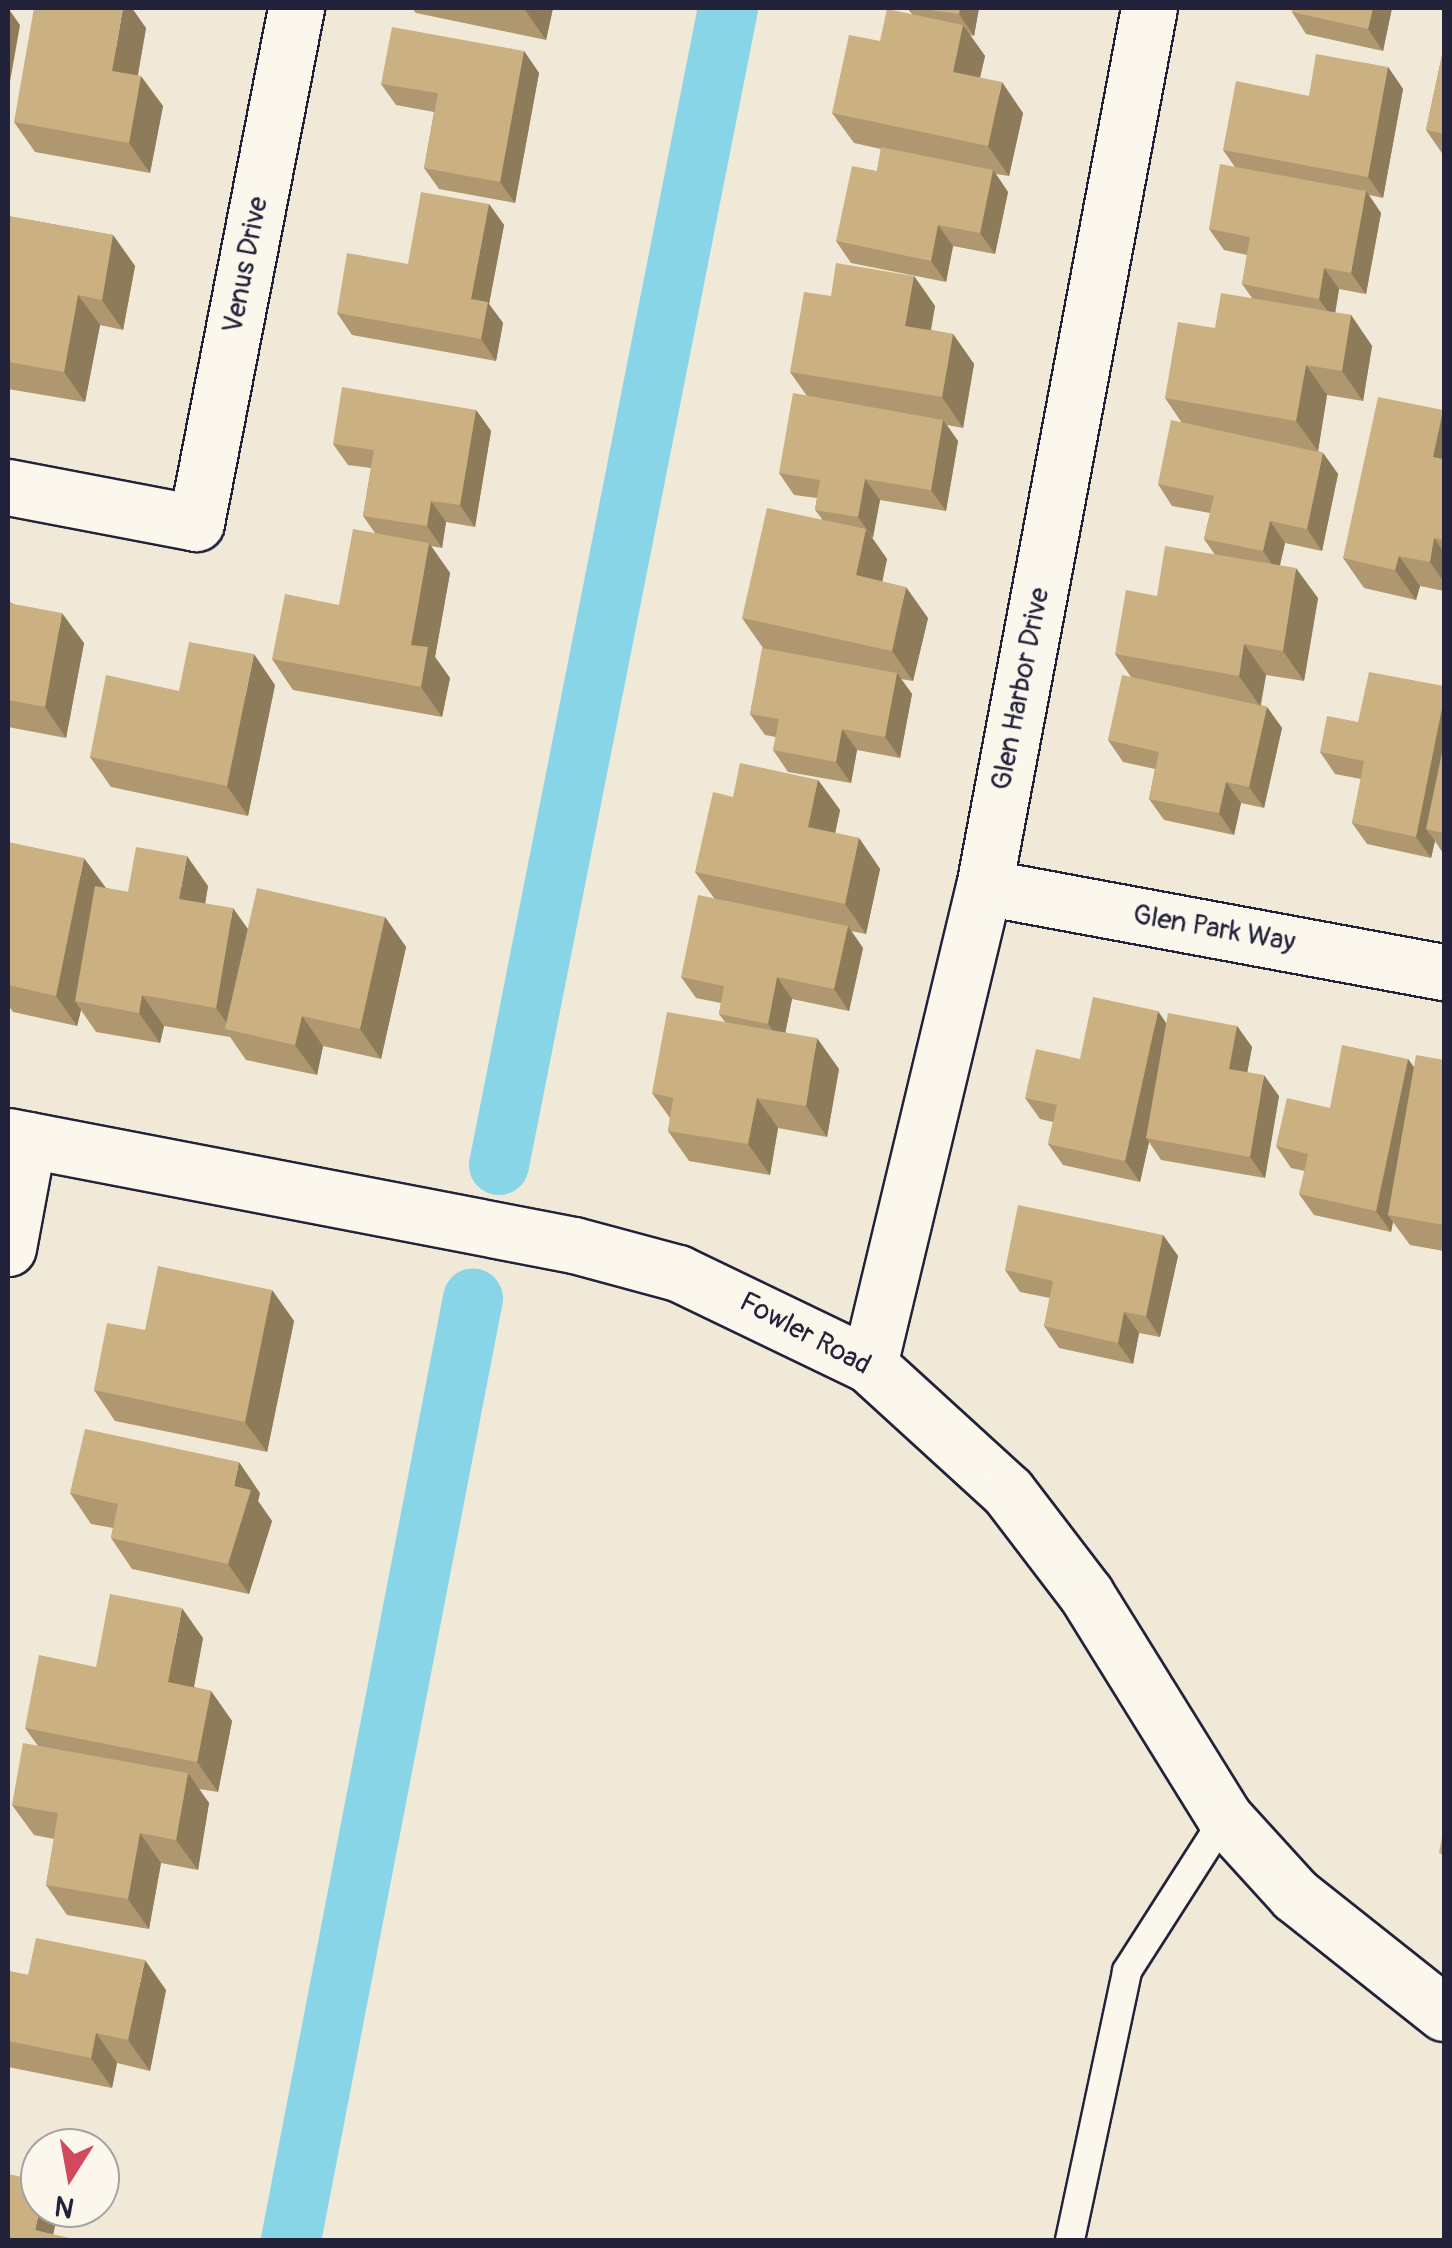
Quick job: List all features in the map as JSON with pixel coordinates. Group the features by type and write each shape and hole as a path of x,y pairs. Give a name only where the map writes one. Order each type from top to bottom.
{"street":[{"name":"Venus Drive","path":"8,487 196,523 296,8"},
{"name":"Glen Harbor Drive","path":"868,1365 984,887 1149,8"},
{"name":"Glen Park Way","path":"984,887 1444,972"},
{"name":"Fowler Road","path":"18,1138 644,1264 783,1316 868,1365 1008,1492 1086,1594 1225,1818 1294,1895 1444,2012"},
{"path":"8,1248 18,1138"}],"lane":[{"path":"1070,2240 1127,1971 1225,1818"}],"building":[{"path":"34,8 123,8 112,71 141,76 129,143 14,122"},
{"path":"916,8 960,8 959,14"},
{"path":"1292,8 1373,8 1368,29 1292,12"},
{"path":"887,9 963,25 953,72 1002,82 988,146 832,113 849,35 880,41"},
{"path":"392,27 524,51 500,182 424,168 438,93 381,84"},
{"path":"1444,46 1444,134 1426,130"},
{"path":"1316,54 1388,67 1368,177 1223,150 1236,81 1309,96"},
{"path":"881,147 993,170 980,233 938,225 931,261 836,241 852,166 877,171"},
{"path":"1220,164 1366,191 1351,273 1324,268 1319,299 1242,284 1250,237 1209,229"},
{"path":"421,192 489,204 471,299 488,302 481,339 337,313 347,253 408,264"},
{"path":"8,216 113,235 102,300 78,295 64,372 8,362"},
{"path":"836,263 914,276 905,326 953,334 942,397 790,372 804,292 831,296"},
{"path":"1221,293 1351,315 1342,371 1306,365 1296,421 1165,398 1178,322 1215,328"},
{"path":"342,387 476,410 460,505 431,501 427,526 363,516 374,450 333,444"},
{"path":"793,393 943,420 931,490 865,479 858,517 815,510 820,480 779,473"},
{"path":"1378,397 1443,410 1433,457 1444,459 1444,540 1434,538 1430,562 1399,556 1395,570 1343,558"},
{"path":"1171,420 1323,453 1307,529 1270,521 1263,551 1204,539 1214,496 1158,484"},
{"path":"767,508 866,529 856,575 906,587 892,651 742,618"},
{"path":"353,529 429,543 411,645 428,647 421,687 272,659 285,594 339,605"},
{"path":"1165,546 1296,568 1283,651 1244,644 1239,676 1115,654 1126,590 1157,596"},
{"path":"8,603 62,613 45,707 8,700"},
{"path":"189,642 254,654 227,786 90,757 106,675 179,691"},
{"path":"762,648 897,673 885,737 842,729 836,762 773,750 779,719 750,714"},
{"path":"1369,672 1444,686 1416,837 1352,823 1364,761 1320,752 1327,716 1358,722"},
{"path":"1122,675 1267,707 1249,787 1226,782 1219,813 1149,799 1159,752 1108,740"},
{"path":"1444,743 1444,833 1426,829"},
{"path":"740,763 818,780 808,827 859,838 845,904 695,872 713,792 733,797"},
{"path":"8,842 84,858 56,996 8,985"},
{"path":"136,847 187,856 179,899 233,908 216,1008 142,995 139,1013 75,1001 95,886 128,892"},
{"path":"257,888 385,917 360,1029 302,1016 295,1045 225,1029"},
{"path":"698,895 848,926 834,989 777,977 768,1024 719,1014 724,986 681,977"},
{"path":"1093,997 1158,1011 1125,1161 1048,1144 1057,1105 1025,1098 1036,1049 1080,1059"},
{"path":"667,1012 817,1038 806,1106 757,1098 748,1144 668,1131 673,1098 652,1093"},
{"path":"1168,1013 1237,1026 1229,1069 1264,1075 1250,1157 1146,1138"},
{"path":"1342,1045 1408,1059 1376,1211 1299,1194 1308,1154 1276,1146 1287,1098 1330,1108"},
{"path":"1416,1055 1444,1060 1444,1225 1388,1215"},
{"path":"1018,1205 1163,1235 1146,1316 1124,1312 1118,1343 1044,1326 1053,1281 1005,1270"},
{"path":"158,1266 272,1290 245,1422 94,1390 107,1323 145,1330"},
{"path":"85,1429 239,1462 234,1486 251,1490 228,1564 111,1538 118,1504 70,1493"},
{"path":"110,1594 182,1608 168,1682 211,1691 197,1762 25,1728 39,1655 96,1667"},
{"path":"23,1743 188,1773 176,1840 140,1833 128,1899 46,1885 58,1813 12,1805"},
{"path":"1444,1827 1444,1855 1439,1853"},
{"path":"36,1938 145,1960 128,2040 96,2033 91,2058 8,2041 8,1971 28,1975"},
{"path":"8,2174 20,2177 20,2228 35,2228 78,2240 8,2240"}],"waterway":[{"path":"499,1165 728,8"},
{"path":"291,2240 473,1298"}]}
